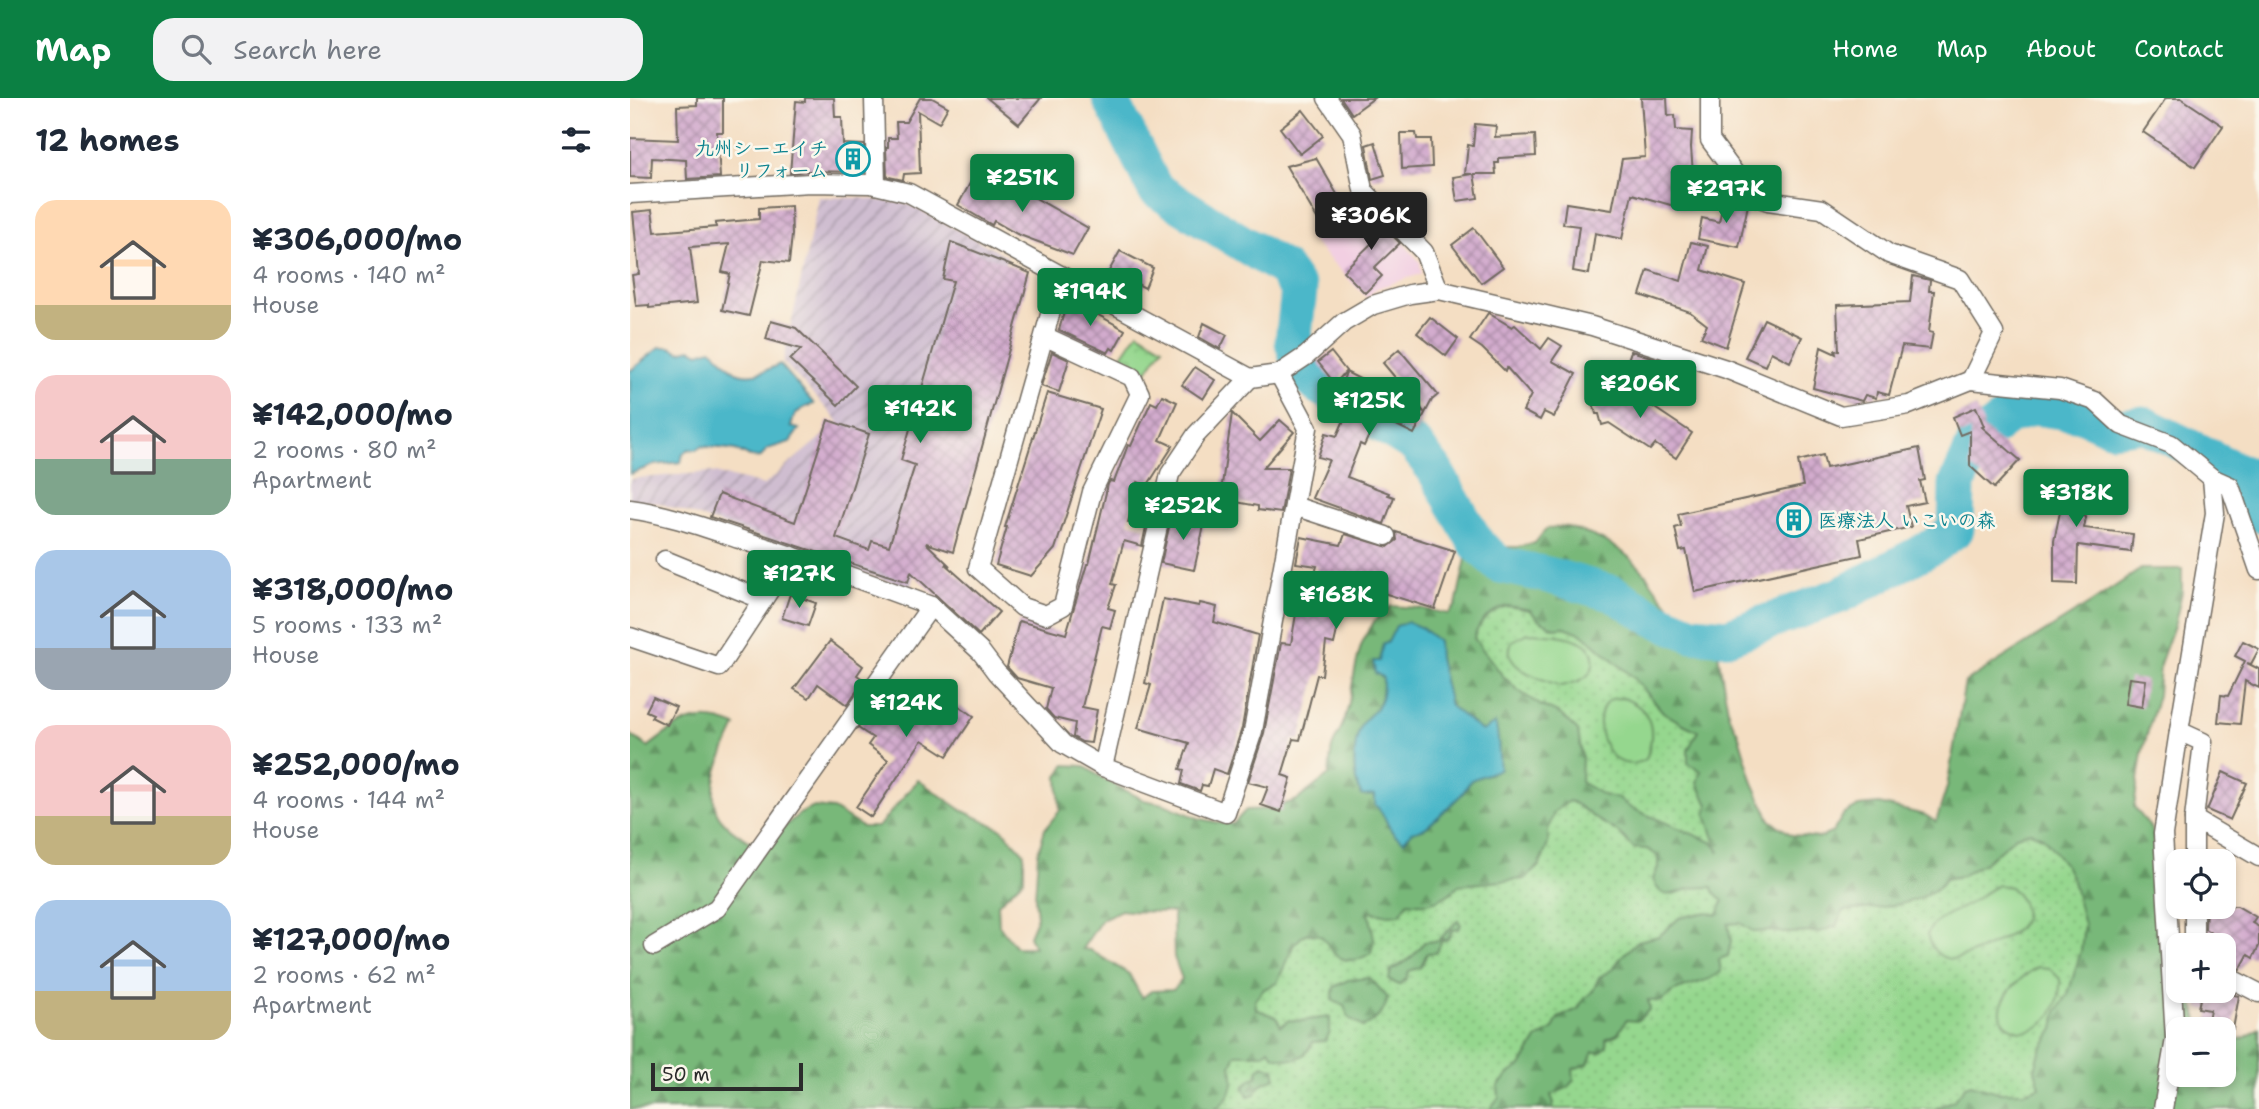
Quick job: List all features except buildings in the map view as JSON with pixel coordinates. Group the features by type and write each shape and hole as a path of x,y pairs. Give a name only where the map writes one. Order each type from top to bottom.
{"street":[{"path":"874,98 876,185"},
{"path":"1327,98 1352,134 1363,190 1424,252 1439,290"},
{"path":"1710,98 1710,140 1750,194 1768,201 1822,209 1889,254 1961,279 1994,333 1971,380"},
{"path":"630,194 810,183 876,185 909,193 1250,378 1279,374 1306,356 1344,322 1373,305 1410,293 1439,290 1591,326 1726,369 1840,416 1909,405 1971,380 2060,389 2095,401 2121,425 2171,444 2212,478 2230,486 2259,570"},
{"path":"1044,336 1132,377 1140,394 1092,492 1063,606 1046,615 1022,607 978,568 1061,276"},
{"path":"630,509 657,513 848,574 931,606 981,652 1063,744 1103,767 1226,813 1253,731 1308,428 1279,374"},
{"path":"1103,767 1170,474 1196,435 1250,378"},
{"path":"2163,1109 2175,1039 2163,834 2215,513 2212,478"},
{"path":"1294,506 1386,536"},
{"path":"630,637 719,667 792,556"},
{"path":"665,560 763,600"},
{"path":"654,946 717,908 931,606"},
{"path":"2179,731 2203,742 2194,819 2194,849"},
{"path":"2194,819 2259,857"},
{"path":"2236,981 2259,993"}],"shaded area":[{"path":"1356,189 1420,262 1421,274 1377,288 1367,298 1309,238"},
{"path":"819,197 861,198 908,204 1007,256 910,589 659,503 630,499 630,479 711,472 764,485 839,422 783,362"}],"green space":[{"path":"1138,332 1163,347 1143,377 1117,363"},
{"path":"1564,526 1610,544 1638,566 1662,598 1674,609 1713,626 1729,716 1738,733 1753,783 1770,820 1792,835 1819,838 1833,832 1843,815 1859,806 1879,804 1925,815 1936,822 1947,787 1965,682 2141,569 2182,569 2182,592 2175,623 2160,664 2158,695 2142,753 2134,807 2152,831 2159,898 2173,933 2166,933 2166,1003 2193,1003 2197,1017 2166,1017 2166,1087 2236,1087 2236,1040 2259,1028 2259,1109 1935,1109 1954,1100 1965,1086 1971,1084 1998,1092 2025,1092 2040,1087 2035,1070 2040,1051 2054,1029 2057,1011 2068,994 2081,951 2084,925 2073,881 2065,865 2043,837 2030,832 2016,836 1986,862 1961,876 1945,879 1926,895 1898,904 1843,911 1836,926 1820,932 1754,932 1740,923 1728,924 1731,941 1728,956 1719,959 1721,972 1674,991 1660,1002 1648,1000 1650,1009 1637,1021 1626,1020 1618,1034 1606,1039 1607,1046 1601,1052 1593,1052 1588,1064 1573,1069 1574,1080 1567,1088 1551,1095 1554,1103 1552,1109 1490,1109 1499,1097 1498,1086 1521,1066 1537,1039 1553,1029 1558,1018 1578,1009 1593,991 1599,977 1613,969 1638,941 1659,936 1679,918 1707,912 1718,915 1723,901 1712,887 1663,894 1653,879 1658,867 1658,856 1647,849 1633,848 1617,832 1569,801 1554,812 1548,830 1548,844 1540,865 1525,879 1459,885 1448,895 1435,901 1408,902 1400,914 1369,911 1374,939 1371,953 1358,959 1339,957 1321,936 1305,934 1294,944 1277,983 1264,989 1255,1000 1256,1009 1276,1017 1281,1026 1289,1020 1330,1017 1330,1032 1325,1041 1313,1042 1301,1057 1297,1058 1274,1056 1269,1049 1263,1054 1236,1054 1231,1066 1233,1085 1226,1100 1216,1109 630,1109 630,734 648,747 669,731 689,721 710,719 736,726 716,776 715,807 720,818 729,827 750,842 778,832 799,814 814,807 833,809 862,827 878,827 918,780 963,811 1002,829 1024,853 1024,879 998,904 999,925 1016,947 1034,947 1029,936 1037,917 1035,898 1038,853 1045,829 1060,810 1058,777 1065,765 1084,766 1144,800 1219,823 1233,824 1246,810 1270,809 1297,800 1329,775 1332,748 1345,718 1362,643 1378,617 1391,606 1449,614 1456,605 1467,554 1496,547 1518,547 1535,543 1546,529","holes":["1507,606 1530,610 1538,619 1554,628 1565,627 1583,634 1635,679 1663,712 1698,731 1688,750 1688,763 1701,771 1697,782 1708,805 1706,815 1719,853 1714,843 1629,807 1619,798 1605,796 1581,782 1582,757 1578,731 1560,714 1519,691 1503,676 1474,638 1486,618 1496,611","1121,910 1173,913 1174,957 1182,979 1173,990 1151,991 1142,998 1129,974 1090,950 1082,949 1102,919"]},
{"path":"1482,586 1563,599 1714,705 1771,852 1904,868 2081,775 2089,1109 1138,1109 1455,673"},
{"path":"1528,633 1563,636 1583,643 1592,653 1590,672 1582,680 1561,686 1517,666 1510,651 1512,641"},
{"path":"1623,698 1641,708 1650,722 1651,740 1646,759 1631,764 1619,761 1610,753 1600,729 1600,716 1604,705 1612,699"},
{"path":"1998,885 2010,887 2020,898 2024,908 2021,925 1995,943 1965,956 1948,959 1936,952 1927,935 1935,923"},
{"path":"1458,920 1461,925 1458,929 1452,930 1448,939 1442,940 1436,953 1427,953 1421,967 1409,971 1406,979 1399,985 1389,980 1391,970 1409,959 1424,942 1438,941"},
{"path":"2038,967 2049,968 2060,979 2057,1002 2051,1015 2041,1025 2029,1030 2015,1030 2004,1022 2002,1004 2014,986"},
{"path":"1370,978 1388,998 1379,1016 1363,1027 1349,1018 1344,1006 1332,1000 1334,987 1348,980"},
{"path":"1263,1065 1274,1069 1276,1078 1261,1084 1255,1094 1248,1096 1244,1087 1257,1077 1258,1069"}],"water":[{"path":"660,347 670,347 680,352 691,349 699,353 711,349 736,372 747,375 780,364 814,404 796,415 791,427 799,429 790,442 767,449 761,457 751,457 731,449 702,446 696,450 689,449 683,454 681,462 654,465 630,474 630,371"},
{"path":"1408,622 1422,628 1438,641 1439,658 1450,706 1482,731 1495,723 1500,769 1471,780 1462,794 1438,817 1425,828 1412,832 1404,841 1390,829 1375,805 1375,795 1362,796 1358,789 1354,761 1361,725 1378,706 1382,692 1383,677 1375,673 1373,661 1379,661 1383,643 1388,642 1396,626"}],"waterway":[{"path":"1110,98 1155,189 1284,269 1299,291 1293,342 1301,371 1318,386 1415,445 1434,469 1477,544 1500,565 1548,575 1614,594 1656,619 1692,634 1727,637 1841,595 1934,546 1956,529 1957,484 1976,441 2009,416 2034,407 2081,414 2112,428 2143,424 2246,475 2259,514"}],"place":[{"name":"九州シーエイチ リフォーム","path":"853,159"},
{"name":"医療法人 いこいの森","path":"1794,520"}]}
